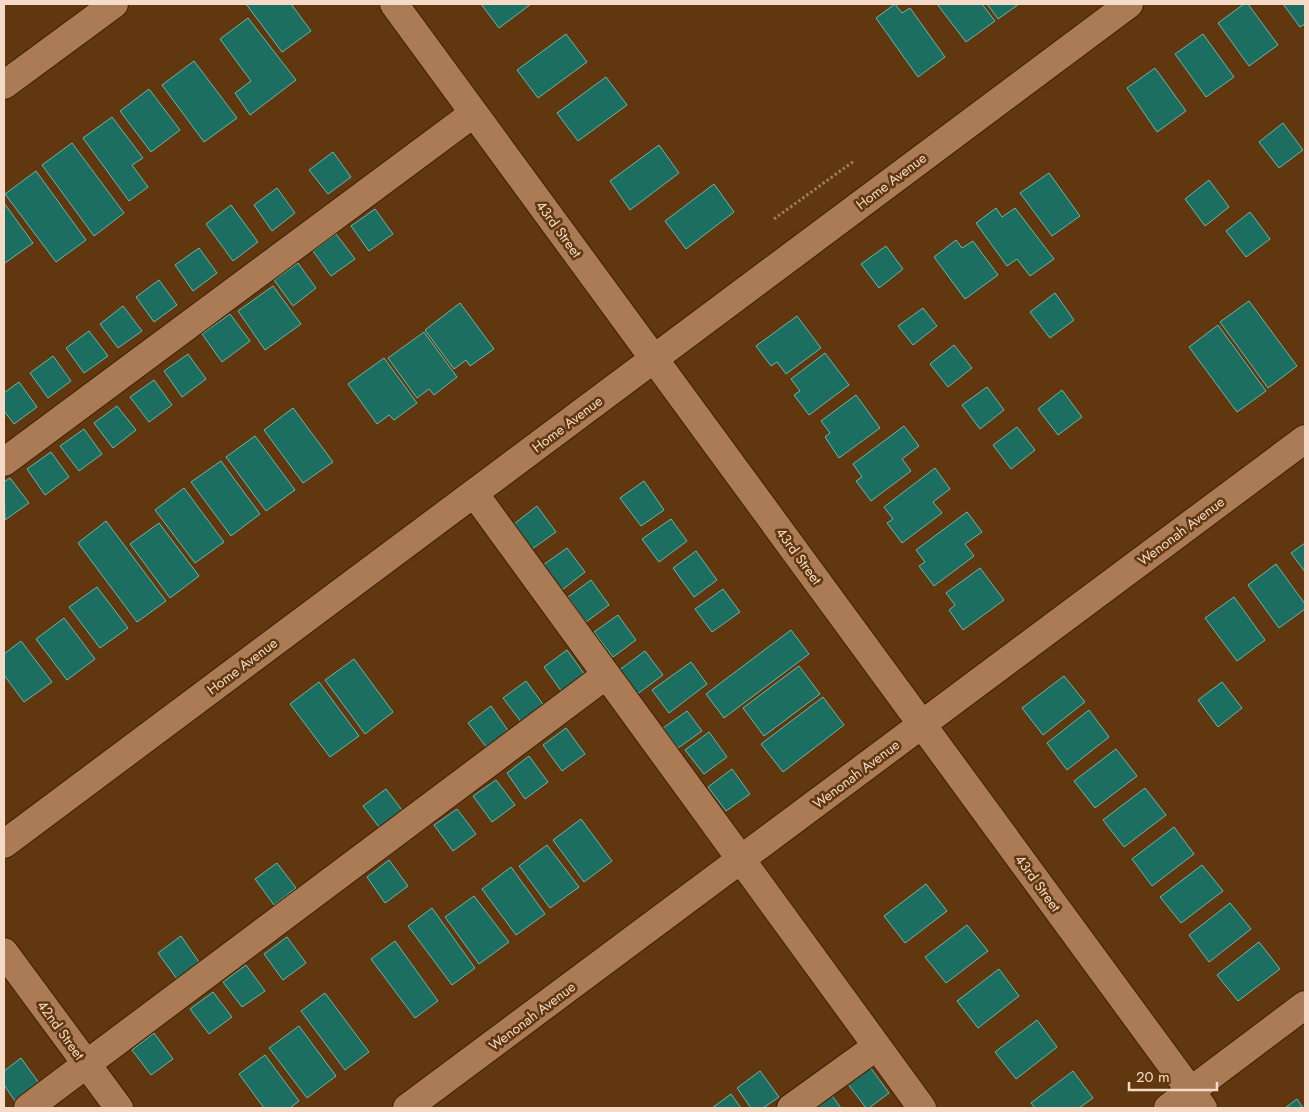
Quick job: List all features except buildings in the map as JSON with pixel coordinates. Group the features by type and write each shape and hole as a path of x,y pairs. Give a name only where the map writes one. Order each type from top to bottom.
{"street":[{"path":"4,85 114,4"},
{"name":"43rd Street","path":"394,4 1196,1100"},
{"name":"Home Avenue","path":"4,844 1129,4"},
{"path":"4,462 474,113"},
{"name":"Wenonah Avenue","path":"407,1108 1305,439"},
{"path":"474,493 922,1108"},
{"path":"28,1108 606,675"},
{"name":"42nd Street","path":"4,952 119,1108"},
{"path":"1168,1108 1196,1100 1305,1005"},
{"path":"791,1108 877,1046"}],"path":[{"path":"774,219 854,161"}]}
